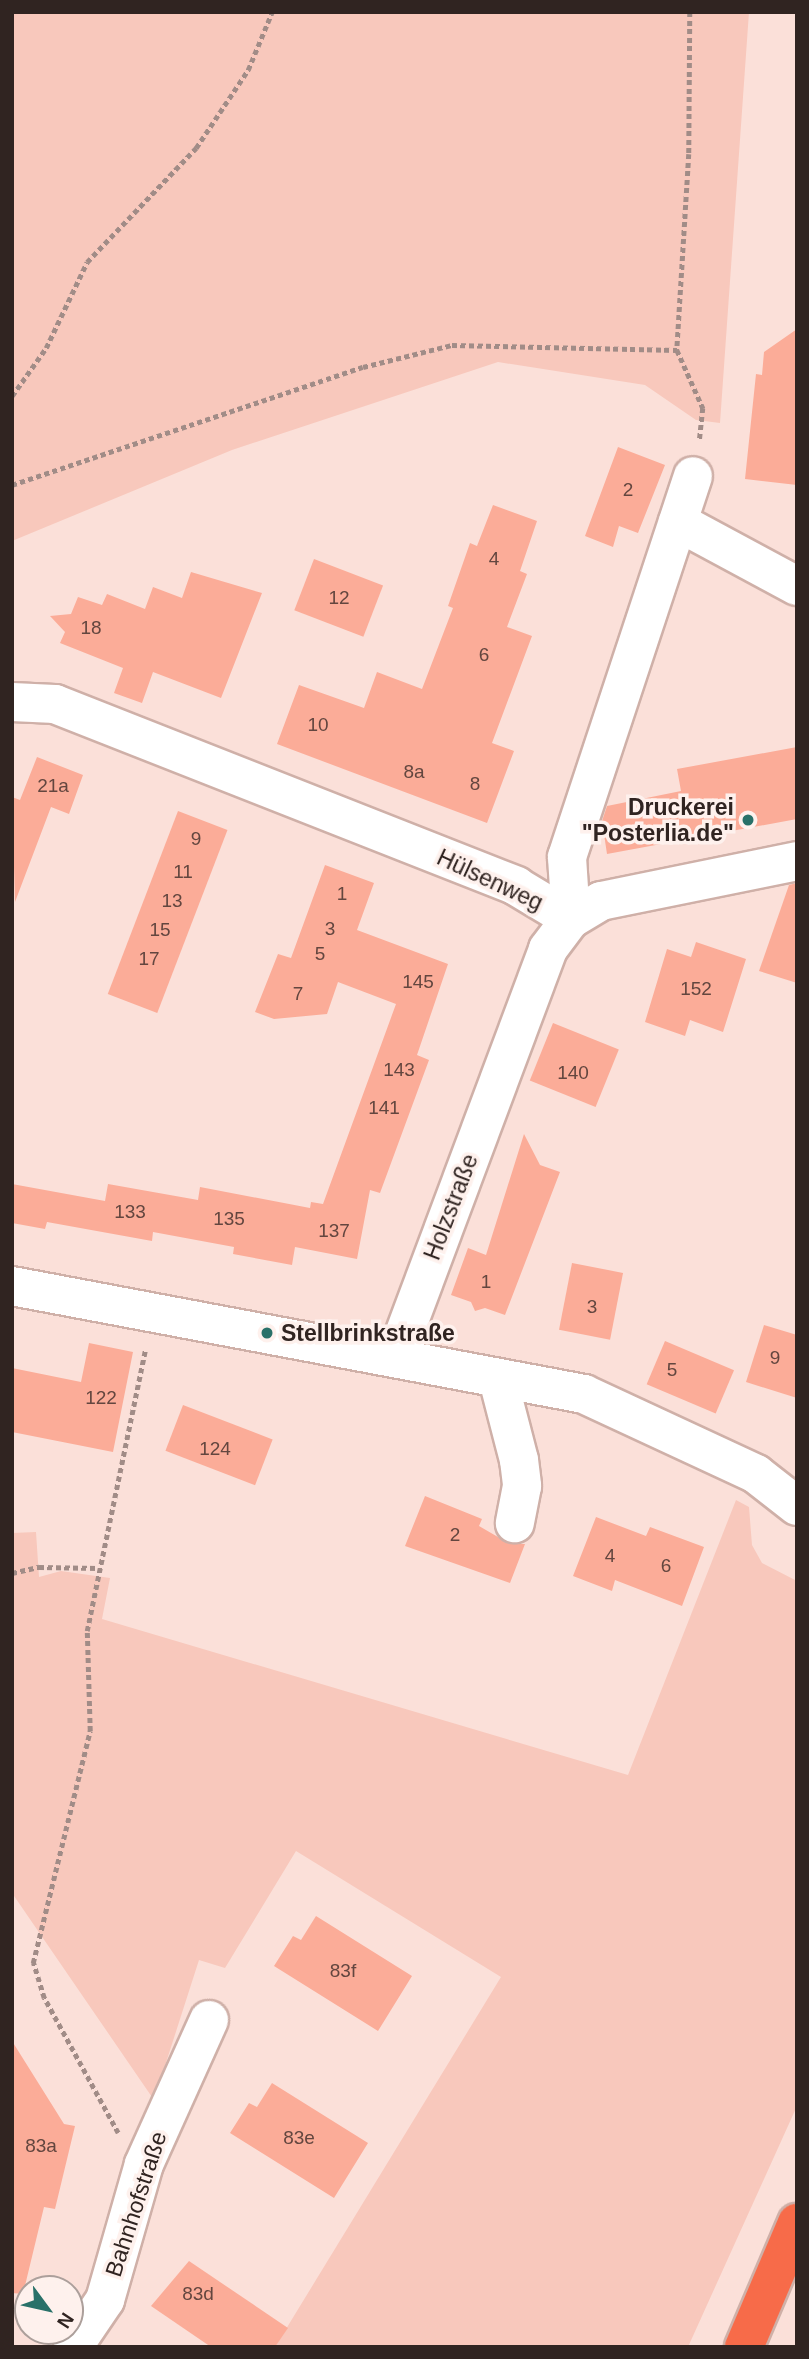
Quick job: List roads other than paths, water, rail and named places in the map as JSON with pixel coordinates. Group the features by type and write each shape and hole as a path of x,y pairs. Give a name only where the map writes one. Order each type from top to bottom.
{"highway":[{"path":"744,2347 797,2223"}],"street":[{"name":"Hülsenweg","path":"571,919 567,858 693,476"},
{"path":"678,522 797,586"},
{"name":"Hülsenweg","path":"12,702 55,704 516,886 571,919"},
{"name":"Holzstraße","path":"396,1356 548,950 571,919 601,901 797,861"},
{"path":"12,1286 396,1356 498,1379 584,1394 756,1474 797,1506"},
{"path":"498,1379 500,1405 519,1460 522,1486 514,1522"},
{"name":"Bahnhofstraße","path":"73,2347 105,2300 144,2164 209,2020"}],"place":[{"name":"Druckerei \"Posterlia.de\"","path":"748,820"},
{"name":"Stellbrinkstraße","path":"267,1333"}]}
